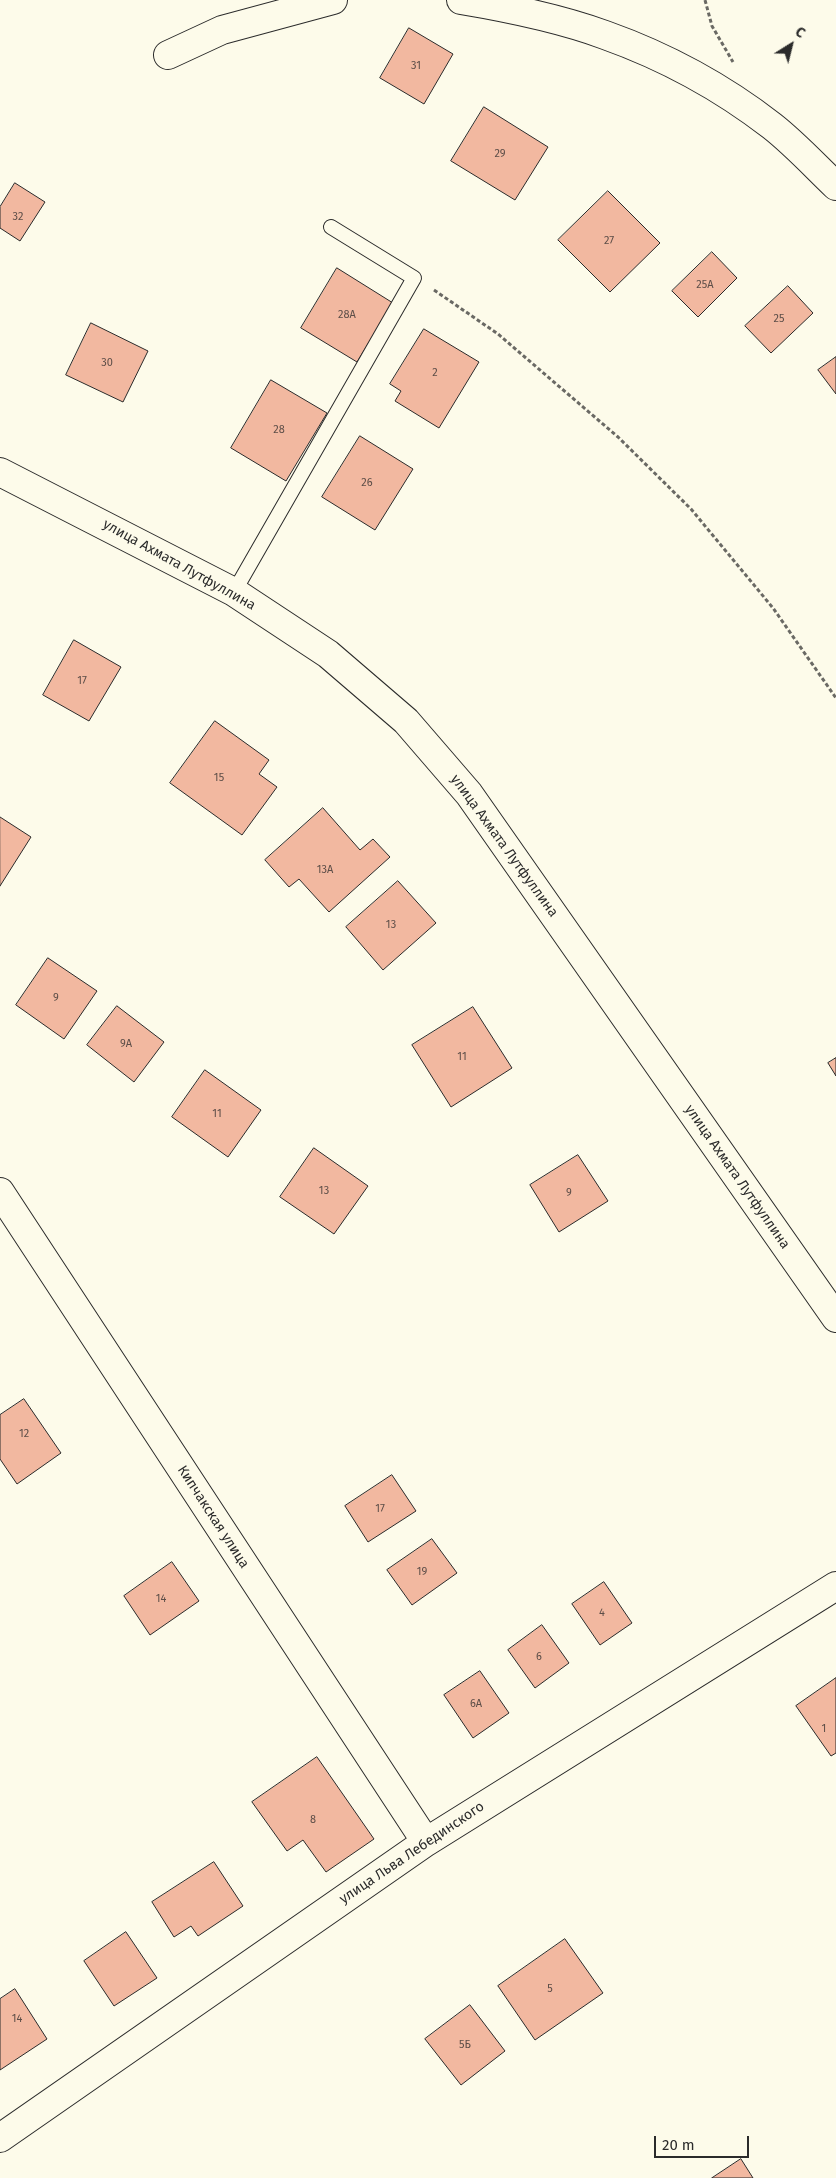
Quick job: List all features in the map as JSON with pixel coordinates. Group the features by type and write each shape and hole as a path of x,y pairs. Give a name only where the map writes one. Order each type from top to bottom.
{"street":[{"path":"168,55 222,30 333,0"},
{"path":"461,0 548,18 604,34 655,55 714,87 773,126 836,186"},
{"name":"улица Ахмата Лутфуллина","path":"0,472 234,592 328,654 406,721 469,794 836,1318"},
{"name":"Кипчакская улица","path":"0,1192 426,1842"},
{"name":"улица Льва Лебединского","path":"0,2138 426,1842 836,1586"}],"lane":[{"path":"234,592 414,278 331,227"}],"path":[{"path":"414,278 498,334 618,437 691,509 772,608 836,698"}],"building":[{"path":"409,28 453,54 424,104 380,78"},
{"path":"484,107 548,147 515,200 451,161"},
{"path":"15,183 45,202 20,241 0,228 0,207"},
{"path":"608,191 660,243 610,292 558,240"},
{"path":"712,252 737,278 698,317 672,291"},
{"path":"337,268 393,303 357,362 301,328"},
{"path":"788,286 813,313 771,353 745,326"},
{"path":"91,323 148,351 123,402 66,375"},
{"path":"424,329 479,362 439,428 395,401 401,391 390,384"},
{"path":"836,357 836,394 818,370"},
{"path":"271,380 327,413 286,481 231,448"},
{"path":"360,436 413,469 375,530 322,497"},
{"path":"74,640 121,667 89,721 43,695"},
{"path":"215,721 269,760 259,774 277,787 242,835 170,783"},
{"path":"323,808 360,850 373,839 390,857 329,912 299,879 289,887 265,860"},
{"path":"0,817 31,837 0,886"},
{"path":"398,881 436,923 383,970 346,927"},
{"path":"48,958 97,991 64,1039 16,1005"},
{"path":"117,1006 164,1042 134,1082 87,1045"},
{"path":"473,1007 512,1068 451,1107 412,1045"},
{"path":"836,1058 836,1076 828,1063"},
{"path":"205,1070 261,1110 228,1157 172,1117"},
{"path":"314,1148 368,1186 334,1234 280,1197"},
{"path":"578,1155 608,1201 559,1232 530,1185"},
{"path":"24,1399 61,1453 17,1484 0,1459 0,1415"},
{"path":"392,1475 416,1511 368,1542 345,1506"},
{"path":"432,1539 457,1573 412,1605 387,1570"},
{"path":"172,1562 199,1601 150,1635 124,1596"},
{"path":"604,1582 632,1623 600,1645 572,1604"},
{"path":"542,1625 569,1663 535,1688 508,1650"},
{"path":"480,1671 509,1713 473,1738 444,1695"},
{"path":"836,1678 836,1753 831,1756 796,1706"},
{"path":"317,1757 374,1839 326,1872 303,1840 287,1851 252,1802"},
{"path":"214,1862 243,1906 198,1936 191,1926 174,1937 152,1902"},
{"path":"126,1932 157,1978 114,2006 84,1961"},
{"path":"565,1939 603,1993 535,2040 498,1986"},
{"path":"15,1989 47,2039 0,2070 0,1999"},
{"path":"470,2005 505,2051 461,2085 425,2039"},
{"path":"741,2159 753,2178 712,2178"}]}
